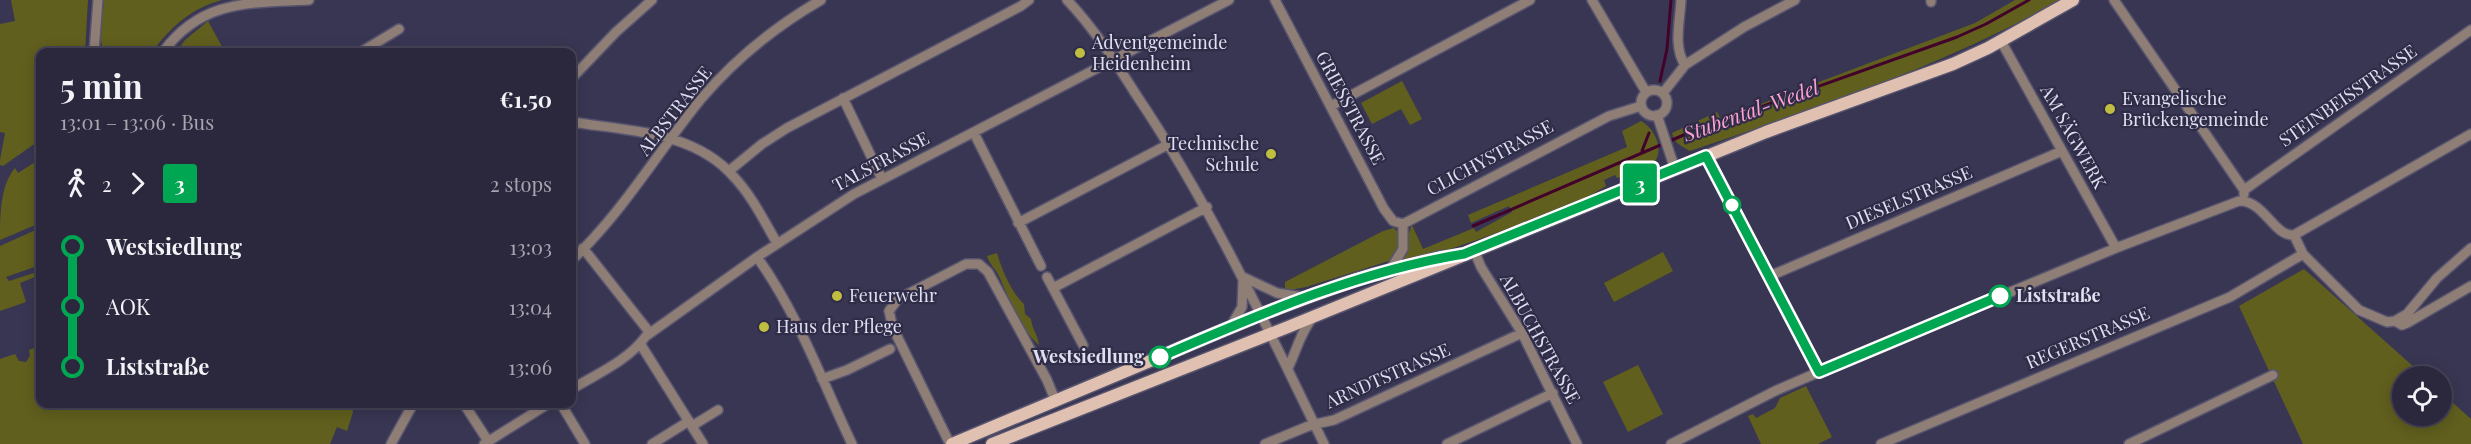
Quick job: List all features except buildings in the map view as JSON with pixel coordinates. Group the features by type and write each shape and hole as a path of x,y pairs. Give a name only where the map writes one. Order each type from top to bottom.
{"main road":[{"path":"992,444 1314,317 1706,156 1821,111 1953,64 2001,41 2073,0"},
{"path":"951,444 1262,314 1390,270 1469,252"}],"street":[{"path":"94,48 98,0"},
{"path":"166,48 186,25 215,8 238,4 309,0"},
{"path":"576,74 616,32 652,0"},
{"name":"ALBSTRASSE","path":"576,255 617,213 701,100 745,54 781,26 821,0"},
{"path":"729,171 771,138 1029,0"},
{"path":"1067,0 1113,60 1169,144 1207,207 1272,333 1324,444"},
{"name":"TALSTRASSE","path":"576,386 641,345 650,333 756,257 825,212 882,179 1229,0"},
{"name":"GRIESSTRASSE","path":"1275,0 1390,219 1403,224"},
{"path":"1330,106 1530,0"},
{"path":"1592,0 1646,92"},
{"path":"1682,0 1678,47 1685,65"},
{"path":"1663,93 1685,65 1744,27 1795,0"},
{"path":"2114,0 2244,190 2245,201"},
{"path":"367,48 399,29"},
{"name":"STEINBEISSTRASSE","path":"2244,190 2471,30"},
{"name":"AM SÄGWERK","path":"2001,41 2116,248"},
{"path":"1655,89 1663,93 1667,104 1658,116 1647,114 1641,106 1642,97 1646,92 1655,89"},
{"path":"843,98 882,179"},
{"name":"CLICHYSTRASSE","path":"1403,224 1609,116 1641,106"},
{"path":"1658,116 1675,169"},
{"path":"576,123 672,139 705,152 729,171 745,191 777,243"},
{"path":"974,133 1041,266"},
{"path":"1671,444 1775,391 1819,372 2116,248 2216,209 2245,201 2253,204 2282,232 2289,236 2294,235 2471,134"},
{"path":"1018,223 1169,144"},
{"name":"DIESELSTRASSE","path":"1770,276 2062,151"},
{"path":"1706,156 1819,372"},
{"path":"1053,288 1207,207"},
{"path":"1390,270 1403,249 1403,224"},
{"path":"2294,235 2303,254 2359,310 2375,319 2387,322 2395,321 2407,314 2437,278 2471,248"},
{"path":"584,248 650,333"},
{"name":"ALBUCHSTRASSE","path":"1469,252 1481,267 1522,333 1577,444"},
{"name":"REGERSTRASSE","path":"1881,444 2230,297 2303,254"},
{"path":"756,257 783,298 852,444"},
{"path":"951,444 893,327 889,311 898,299 966,264 979,264 988,272 1047,380 1056,402"},
{"path":"1047,277 1083,345"},
{"path":"1243,277 1277,293 1309,297"},
{"path":"1231,326 1239,315 1244,300 1243,277"},
{"path":"2395,321 2402,325 2407,323 2471,286"},
{"path":"1288,368 1300,335 1314,317"},
{"name":"ARNDTSTRASSE","path":"1265,444 1315,424 1329,422 1346,415 1522,333"},
{"path":"641,345 703,444"},
{"path":"822,379 890,349"},
{"path":"2128,444 2273,375"},
{"path":"1447,444 1553,393"},
{"path":"391,444 409,408"},
{"path":"466,408 486,443 542,408"},
{"path":"563,408 585,444"},
{"path":"652,444 718,410"}],"shaded area":[{"path":"11,0 88,0 85,48 36,48 36,143 3,166 0,165 5,133 0,132 0,24 15,21"},
{"path":"104,0 222,0 191,13 167,34 155,48 102,48 100,34"},
{"path":"2015,0 2060,0 2016,24 1925,65 1785,119 1690,151 1674,139 1672,133 1717,112 1721,119 1975,23"},
{"path":"208,21 223,48 179,48"},
{"path":"1402,81 1422,119 1410,125 1401,109 1372,124 1361,103"},
{"path":"1641,121 1651,130 1658,142 1658,155 1650,166 1617,178 1615,175 1604,180 1606,186 1591,195 1499,232 1429,255 1405,261 1403,259 1412,225 1423,249 1474,228 1476,232 1512,212 1509,206 1471,223 1468,215 1627,147 1622,131"},
{"path":"36,162 36,225 0,240 2,201 6,183 15,168 18,173"},
{"path":"1394,228 1400,239 1392,260 1306,287 1285,291 1285,282 1383,231"},
{"path":"36,230 36,266 6,277 9,281 36,272 36,277 20,283 26,302 0,311 0,246"},
{"path":"1663,252 1673,271 1614,302 1604,283"},
{"path":"997,253 1008,280 1024,304 1025,314 1031,319 1039,345 1020,322 998,273 988,259 987,256"},
{"path":"2304,269 2413,366 2392,366 2392,426 2452,426 2452,402 2471,419 2471,444 2303,444 2239,306"},
{"path":"36,347 36,408 352,408 353,412 347,431 337,427 330,444 0,444 0,359 15,354 19,361 26,362 30,356 29,350"},
{"path":"1638,365 1663,414 1628,432 1603,382"},
{"path":"1806,386 1832,437 1818,444 1761,444 1748,416 1753,414 1756,418 1775,408 1780,398"}],"waterway":[{"path":"1660,81 1667,49 1671,0"},
{"name":"Stubental-Wedel","path":"1473,226 1693,131 1957,37 2029,0"},
{"path":"1642,151 1649,133"}],"bus line":[{"name":"3","path":"1160,357 1231,326 1357,279 1422,261 1464,254 1706,156 1819,372 2000,296"}],"place":[{"name":"Adventgemeinde Heidenheim","path":"1080,53"},
{"name":"Evangelische Brückengemeinde","path":"2110,109"},
{"name":"Technische Schule","path":"1271,154"},
{"name":"Feuerwehr","path":"837,296"},
{"name":"Liststraße","path":"2000,296"},
{"name":"Haus der Pflege","path":"764,327"},
{"name":"Westsiedlung","path":"1160,357"}]}
